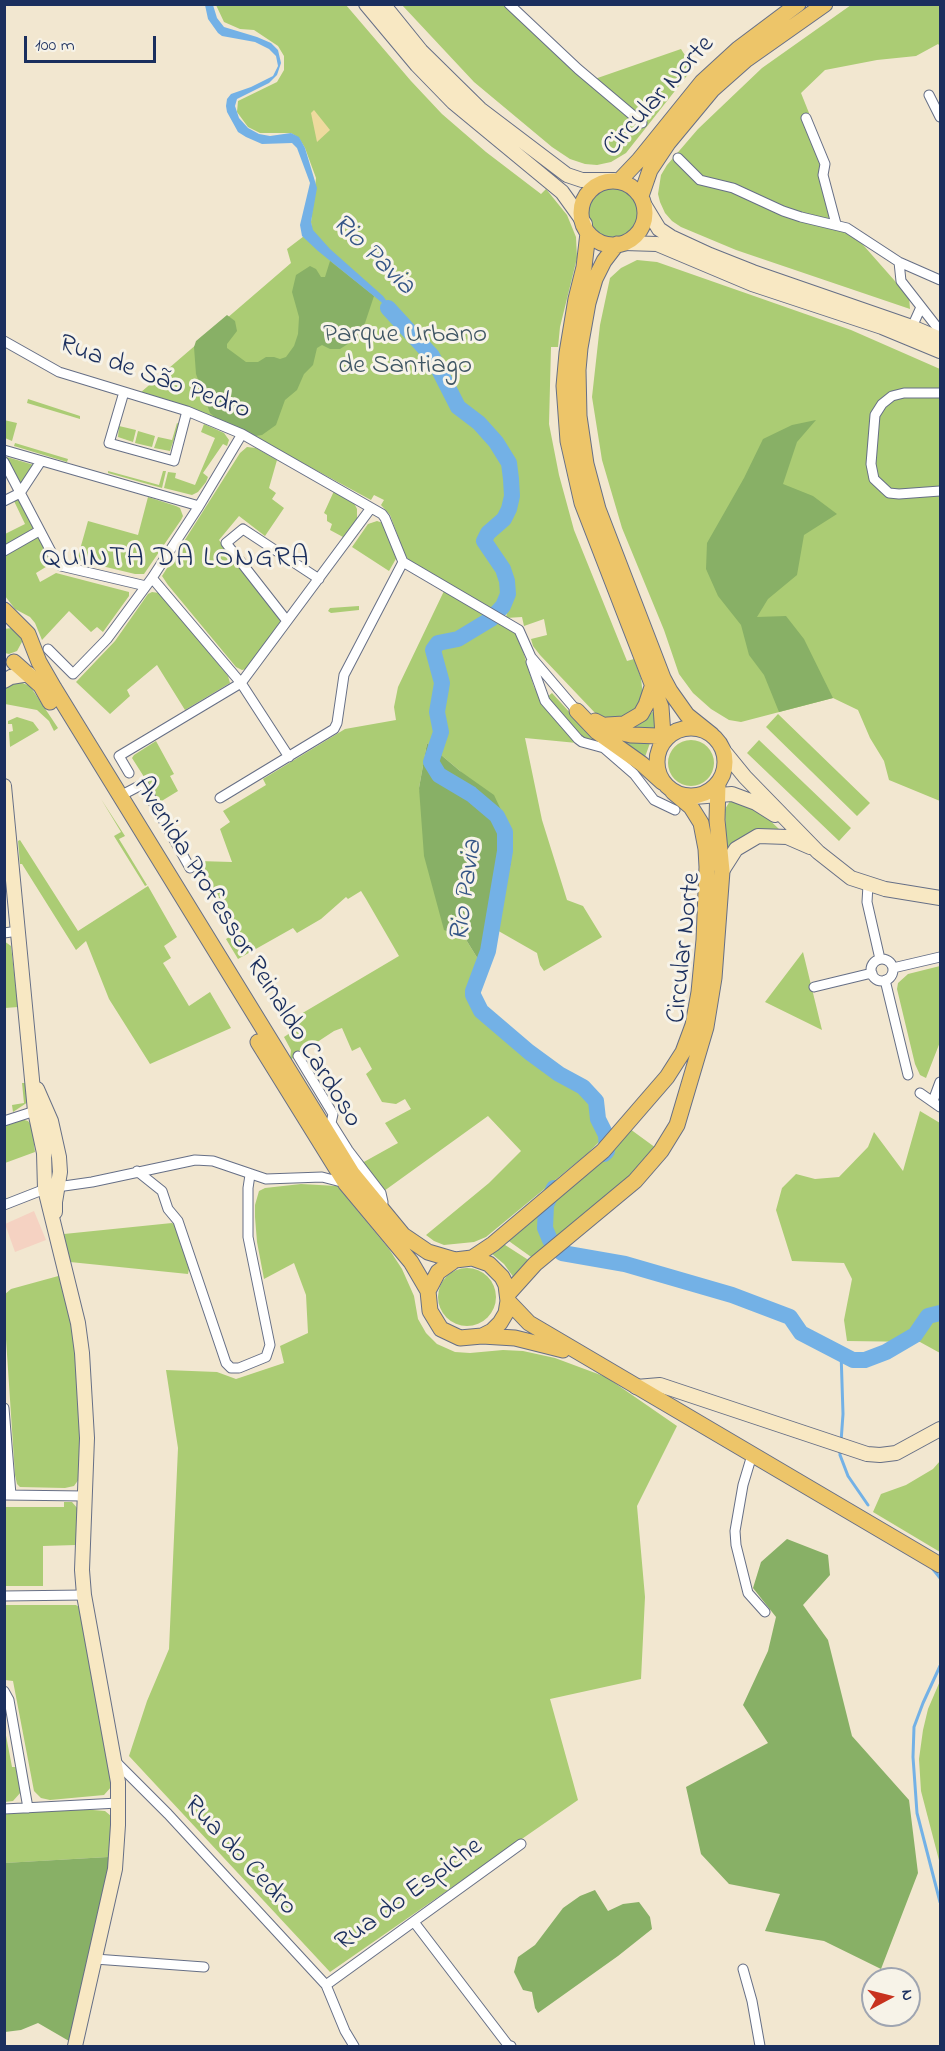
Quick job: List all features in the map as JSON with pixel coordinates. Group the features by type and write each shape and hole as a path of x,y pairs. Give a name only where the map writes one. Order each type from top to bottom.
{"main road":[{"name":"Circular Norte","path":"616,181 639,160 702,82 738,49 798,4"},
{"name":"Circular Norte","path":"643,201 650,170 668,143 712,90 747,59 825,4"},
{"path":"616,181 634,188 643,201 645,215 639,232 621,244 604,261 595,279 580,348 579,416 586,464 598,510 663,678 682,709 711,735 723,750 725,767 717,789 694,797 682,796 669,788 657,767 666,739 661,707 582,503 567,434 564,386 576,299 584,267 586,229 581,214 582,204 594,186 603,182 616,181"},
{"path":"586,229 596,240 605,244 621,244"},
{"path":"4,610 20,625"},
{"path":"4,622 15,622 20,625"},
{"name":"Avenida Professor Reinaldo Cardoso","path":"20,625 28,634 54,688 352,1173 403,1235 428,1252 455,1260"},
{"path":"8,664 27,652 29,639"},
{"name":"Avenida Professor Reinaldo Cardoso","path":"8,664 29,674 41,686 346,1184 411,1262 428,1291"},
{"path":"604,725 624,724 634,719 646,705 652,687"},
{"path":"577,711 614,731 631,735 666,739 693,728 711,735"},
{"name":"Circular Norte","path":"472,1258 483,1252 589,1164 627,1124 675,1065 688,1039 698,1000 706,908 706,849 701,823 691,807 642,764 597,732 577,711"},
{"name":"Circular Norte","path":"508,1298 519,1280 635,1181 661,1151 676,1125 706,1026 714,978 722,871 717,820 717,789"},
{"path":"482,1336 492,1331 506,1313 508,1298 506,1285 489,1264 472,1258 455,1260 438,1272 428,1291 429,1311 441,1329 460,1338 482,1336 535,1342 590,1359"},
{"path":"508,1298 529,1323 940,1565"}],"street":[{"path":"366,4 417,65 446,94 562,192 586,229"},
{"path":"383,4 421,51 480,109 567,175 582,180 616,181"},
{"path":"509,4 578,69 642,123"},
{"path":"929,95 940,117"},
{"path":"806,118 825,164 823,175 836,225"},
{"path":"678,158 700,180 733,188 801,217 836,225 860,236 899,262 940,280"},
{"path":"643,201 650,218 664,234 753,272 912,327 940,339"},
{"path":"621,244 657,244 752,284 882,327 940,351"},
{"path":"899,262 902,280 940,330"},
{"path":"912,327 921,307"},
{"name":"Rua de São Pedro","path":"4,341 59,372 187,411 242,434 386,518 403,562"},
{"path":"4,347 15,348"},
{"path":"123,392 110,443 174,461 187,411"},
{"path":"940,393 898,394 882,404 875,415 871,464 874,479 889,493 940,491"},
{"path":"48,648 73,674 107,639 152,578 242,434"},
{"path":"4,450 199,506"},
{"path":"4,501 20,493 41,461"},
{"path":"4,462 59,565 146,586"},
{"path":"129,772 119,756 242,683 371,508"},
{"path":"287,621 226,543 243,528 319,579"},
{"path":"4,551 39,531"},
{"path":"220,798 334,729 337,723 344,675 403,562 519,630 545,701 578,739 604,748 634,774 654,800 675,810"},
{"path":"152,578 242,683 289,757"},
{"path":"527,651 577,711"},
{"path":"4,681 29,674"},
{"path":"542,692 546,685 556,687"},
{"path":"723,750 745,777 818,852 851,878 868,885 940,898"},
{"path":"120,796 143,784 190,868 197,864"},
{"path":"4,786 11,932 31,1073 40,1109 51,1121 59,1157 60,1172 49,1187"},
{"path":"717,789 742,797 797,828"},
{"path":"722,871 736,849 758,836 787,837 818,852"},
{"path":"868,885 867,902 880,959"},
{"path":"893,968 940,957"},
{"path":"872,973 879,980 885,980 892,974 893,968 890,962 880,959"},
{"path":"872,973 874,963 880,959"},
{"path":"814,987 872,973"},
{"path":"885,980 908,1075"},
{"path":"298,1056 333,1114 331,1123 348,1150 381,1193 382,1212"},
{"path":"920,1094 937,1104 940,1082"},
{"path":"303,1095 317,1086"},
{"path":"4,1121 40,1109"},
{"path":"4,1204 49,1187 92,1182 195,1160 226,1165 266,1179 322,1177 346,1184"},
{"path":"137,1171 162,1191 168,1209 178,1221 226,1363 231,1368 239,1368 266,1357 270,1345 248,1237 250,1175"},
{"path":"49,1187 55,1202 60,1250 78,1323 84,1367 87,1438 82,1570 84,1595 116,1762 118,1803 116,1862 75,2046"},
{"path":"636,1387 660,1385 867,1454 896,1453 940,1429"},
{"path":"4,1408 8,1495 84,1496"},
{"path":"752,1455 743,1485 735,1538 748,1593 765,1612"},
{"path":"4,1596 84,1595"},
{"path":"4,1690 9,1700 28,1808"},
{"name":"Rua do Cedro","path":"116,1762 168,1814 326,1985"},
{"path":"4,1809 118,1803"},
{"name":"Rua do Espiche","path":"326,1985 521,1844"},
{"path":"414,1922 508,2046"},
{"path":"95,1959 204,1967"},
{"path":"743,1969 752,2001 760,2046"},
{"path":"326,1985 345,2031 354,2046"}],"shaded area":[{"path":"34,1211 46,1240 15,1252 5,1224"}],"green space":[{"name":"Parque Urbano de Santiago","path":"216,5 346,5 442,114 486,152 541,194 546,189 567,215 576,237 577,258 560,327 558,347 551,347 549,424 559,475 574,530 627,661 634,659 641,678 643,696 634,711 623,717 604,719 597,715 533,646 531,639 547,635 544,619 524,626 522,617 506,618 511,584 507,569 493,549 489,538 508,521 496,522 487,530 482,540 483,546 504,581 505,591 501,600 491,610 411,563 405,555 390,515 381,505 384,500 374,495 371,500 238,428 178,404 140,393 291,263 287,249 312,230 316,178 299,138 291,133 260,133 248,127 237,112 238,101 277,82 284,70 284,56 278,46 254,30 240,29 224,22"},
{"path":"402,5 505,5 586,82 681,49 693,68 626,153 611,162 597,165 585,164 570,159 552,147 474,82"},
{"path":"851,5 940,5 940,46 938,44 916,56 877,60 825,70 801,93 809,113 802,119 821,164 833,226 857,238 909,297 910,309 736,250 681,227 665,213 658,194 661,175 667,165 698,129 762,68"},
{"path":"614,188 624,190 632,196 638,204 640,214 638,224 632,232 624,238 614,240 604,238 596,232 590,224 588,214 590,204 596,196 604,190"},
{"path":"637,260 657,262 851,330 940,369 940,801 889,780 884,761 870,738 858,710 833,698 741,722 729,720 711,709 693,693 679,674 664,630 622,528 602,460 592,397 600,325 610,278 621,268"},
{"path":"330,261 374,296 357,338 340,349 330,349 322,345 317,348 313,365 304,374 297,390 285,400 276,425 262,435 255,436 215,417 210,413 196,374 194,347 196,341 227,315 235,321 237,331 227,344 227,348 246,362 258,362 266,357 280,359 286,357 294,346 298,334 299,317 292,292 296,275 310,266 316,269 321,277 325,277"},
{"path":"28,399 80,416 80,419 27,403"},
{"path":"4,420 17,423 12,441 5,438"},
{"path":"816,420 797,442 783,484 813,496 837,514 804,535 797,575 768,599 757,617 786,616 804,639 833,698 779,712 764,675 749,655 741,625 718,596 706,569 707,543 763,439 792,425"},
{"path":"177,423 179,424 170,451 154,448 158,437 172,440"},
{"path":"204,424 224,433 229,440 227,446 223,444 203,473 208,477 206,482 198,492 192,495 164,488 168,472 176,473 175,478 195,485 215,438 201,432"},
{"path":"119,426 136,430 133,442 118,437"},
{"path":"138,431 155,436 152,447 135,443"},
{"path":"15,443 68,459 67,462 14,446"},
{"path":"247,447 256,448 277,460 269,488 276,493 272,499 284,508 265,536 239,516 219,540 282,621 246,669 242,670 236,667 162,576 240,453"},
{"path":"7,457 34,465 20,485"},
{"path":"108,471 159,485 163,471 166,471 162,488 108,473"},
{"path":"334,491 353,501 357,509 357,519 343,537 330,530 332,524 327,521 327,515 324,513"},
{"path":"148,497 180,508 183,516 144,574 135,574 77,560 88,521 138,535"},
{"path":"20,499 34,528 6,545 5,534 25,524 14,501"},
{"path":"377,521 383,523 397,557 389,571 352,547 368,524"},
{"path":"39,535 54,562 36,573 40,582 56,573 129,592 129,596 103,632 97,627 91,632 69,611 42,640 30,617 15,609 5,596 5,556"},
{"path":"444,591 518,635 534,687 545,706 577,743 525,738 542,820 567,900 583,906 602,937 544,971 537,953 495,929 511,864 460,771 427,743 419,788 465,938 481,964 470,992 479,1011 526,1053 558,1076 583,1090 593,1102 595,1120 604,1137 588,1153 486,1237 474,1242 444,1245 426,1235 489,1183 521,1151 488,1116 384,1191 362,1163 398,1143 385,1123 411,1109 405,1099 396,1104 382,1102 366,1074 372,1069 360,1047 352,1051 342,1028 290,1060 291,1050 284,1037 290,1033 284,1024 399,956 361,891 348,899 346,897 321,919 297,933 293,928 238,959 226,939 236,933 198,861 232,862 220,829 230,822 223,811 266,785 263,779 345,729 396,720 394,707 398,687"},
{"path":"159,593 164,598 228,676 230,683 185,710 157,665 127,690 130,696 110,714 76,682 115,641 148,594"},
{"path":"359,606 359,610 331,613 328,611 330,608"},
{"path":"12,628 19,632 23,640 17,651 9,654 5,653 4,629"},
{"path":"20,682 30,686 58,728 54,731 49,721 37,710 5,704 4,690 10,684"},
{"path":"552,693 582,726 602,743 584,739 546,698"},
{"path":"654,710 655,729 632,729 643,722"},
{"path":"778,714 870,803 857,816 766,727"},
{"path":"17,717 33,722 39,730 10,747 9,732 13,731 12,724 8,724 8,721"},
{"path":"621,740 650,743 645,757"},
{"path":"691,740 707,747 714,763 707,779 691,786 675,779 668,763 675,747"},
{"path":"759,740 851,828 839,841 747,753"},
{"path":"156,741 174,774 170,776 178,791 160,802 132,758"},
{"path":"427,743 460,771 494,795 508,825 511,864 494,934 481,964 465,938 444,930 424,856 419,788"},
{"path":"101,799 125,836 119,839 147,885 145,886 114,836 121,832"},
{"path":"730,801 744,804 763,814 779,829 760,830 748,834 726,851 725,809"},
{"path":"20,840 78,931 148,886 177,937 164,946 171,958 163,963 189,1006 210,992 231,1028 150,1064 109,999 86,941 76,950 20,864 18,841"},
{"path":"4,941 11,946 18,1007 5,1008"},
{"path":"803,952 822,1030 765,1002"},
{"path":"940,966 940,1042 926,1078 920,1075 915,1064 897,989 898,983 908,974"},
{"path":"22,1083 27,1083 28,1102 13,1112 12,1105 24,1103"},
{"path":"920,1111 940,1123 940,1353 920,1342 847,1341 844,1320 852,1279 844,1263 792,1261 776,1210 782,1188 796,1174 815,1179 839,1177 868,1147 874,1132 903,1171"},
{"path":"21,1119 28,1121 32,1126 35,1152 5,1163 5,1126"},
{"path":"630,1129 656,1148 628,1180 534,1259 506,1239"},
{"path":"301,1184 337,1186 389,1249 402,1269 414,1296 418,1319 426,1333 437,1344 455,1352 523,1351 555,1358 606,1377 677,1426 637,1506 645,1597 641,1679 550,1699 578,1800 330,1972 129,1756 147,1701 169,1649 178,1448 166,1370 217,1372 236,1379 284,1363 280,1346 308,1333 306,1295 294,1263 264,1279 255,1217 255,1205 259,1191 265,1188"},
{"path":"172,1223 175,1225 189,1269 188,1274 70,1262 64,1234"},
{"path":"502,1243 530,1261 514,1278 504,1264 492,1254"},
{"path":"461,1268 473,1268 488,1276 496,1291 496,1303 488,1318 473,1326 461,1326 446,1318 438,1303 438,1291 446,1276"},
{"path":"62,1275 76,1336 82,1432 79,1479 74,1486 65,1488 20,1487 15,1475 4,1295 11,1289"},
{"path":"940,1461 940,1552 873,1512 881,1494 906,1485 933,1469"},
{"path":"64,1502 72,1502 78,1509 76,1545 43,1546 43,1586 5,1586 5,1507 64,1507"},
{"path":"787,1539 828,1555 830,1575 803,1605 828,1640 852,1736 909,1800 918,1873 882,1967 877,1967 824,1941 765,1931 780,1894 729,1884 701,1854 686,1787 768,1743 743,1705 768,1651 776,1617 753,1588 761,1562"},
{"path":"5,1605 76,1605 82,1609 112,1786 104,1795 50,1800 41,1798 34,1791 13,1681 5,1680"},
{"path":"940,1681 940,1864 921,1791 919,1759 928,1709"},
{"path":"4,1725 12,1767 17,1767 21,1792 13,1801 5,1802"},
{"path":"81,1809 105,1811 111,1816 113,1823 108,1857 5,1863 4,1814"},
{"path":"108,1857 111,1879 69,2041 38,2023 21,2030 5,2032 4,1863"},
{"path":"595,1890 608,1911 623,1904 639,1902 650,1917 652,1929 538,2013 532,1992 523,1990 514,1972 518,1957 535,1945 563,1908 580,1896"}],"sand":[{"path":"314,110 330,130 317,142 311,113"}],"water":[{"name":"Rio Pavia","path":"205,5 213,5 217,18 224,27 257,37 271,43 278,50 281,63 277,75 269,83 237,99 235,106 239,118 248,128 259,134 270,136 291,133 299,137 305,148 317,188 311,222 313,230 330,249 383,296 402,323 380,301 302,236 300,225 310,183 297,148 292,143 262,144 246,137 238,132 226,106 231,94 273,76 278,66 276,56 269,49 255,42 222,36 208,19"}],"waterway":[{"name":"Rio Pavia","path":"388,308 432,356 458,407 479,423 496,442 509,463 511,479 512,496 509,509 504,519 488,533 484,541 503,569 507,581 508,594 503,606 491,619 458,639 438,643 433,650 442,683 437,712 441,732 431,762 439,775 471,794 497,816 505,832 505,851 488,951 473,995 481,1011 529,1052 559,1074 583,1087 596,1101 598,1119 606,1135 607,1151 604,1154"},
{"name":"Rio Pavia","path":"554,1188 546,1205 545,1228 550,1240 562,1253 625,1264 732,1295 790,1317 801,1333 853,1360 865,1360 886,1352 915,1335 928,1316 940,1313"},
{"name":"Rio Pavia","path":"841,1352 843,1414 841,1442"},
{"name":"Rio Pavia","path":"840,1449 848,1476 868,1505"},
{"name":"Rio Pavia","path":"932,1568 940,1578"},
{"name":"Rio Pavia","path":"940,1666 914,1727 913,1757 917,1813 940,1902"}],"district":[{"name":"QUINTA DA LONGRA","path":"176,560"}]}
